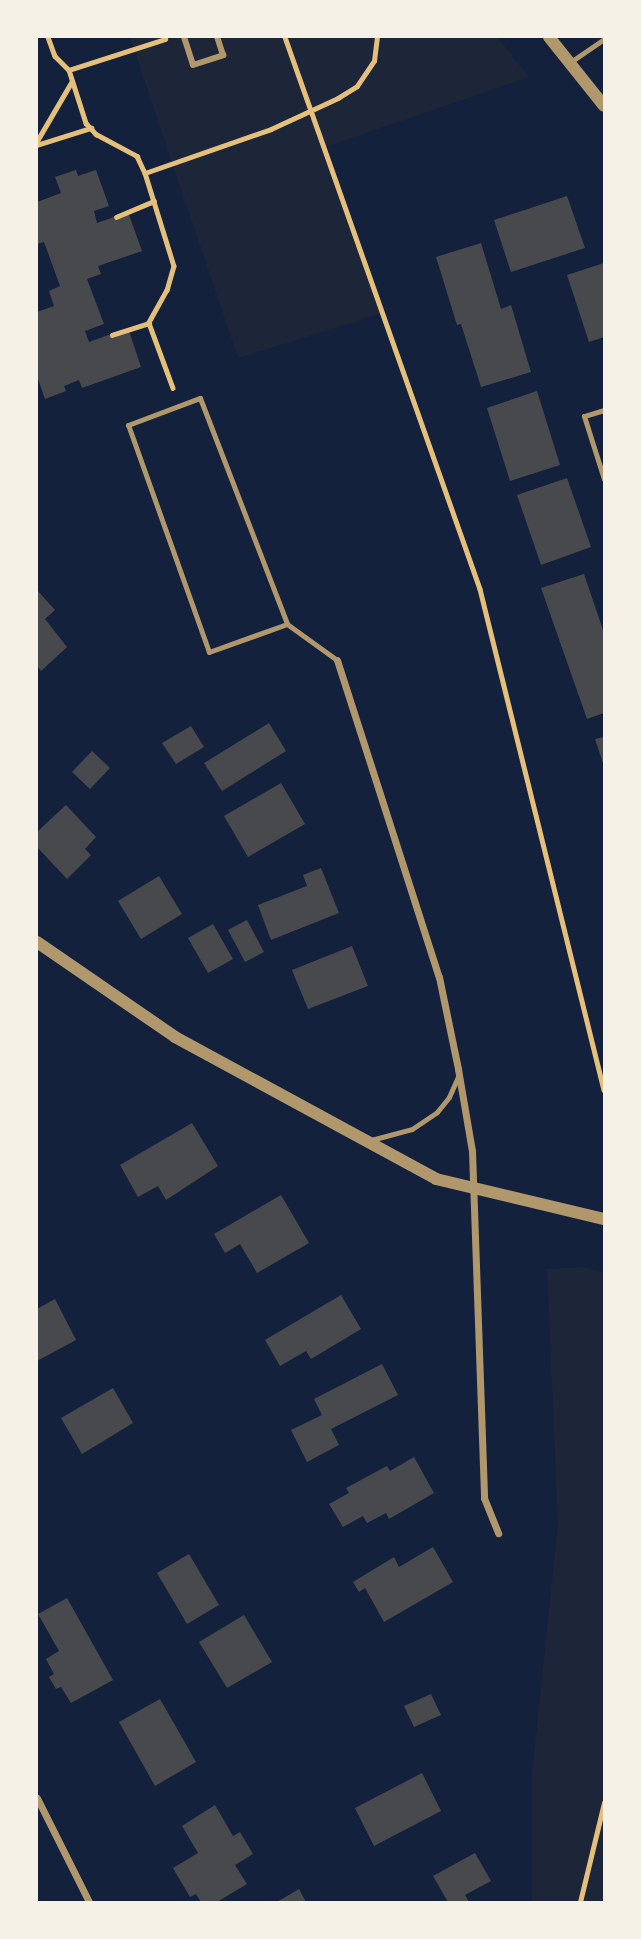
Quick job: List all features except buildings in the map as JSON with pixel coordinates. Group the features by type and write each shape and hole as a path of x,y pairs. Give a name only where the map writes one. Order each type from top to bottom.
{"street":[{"path":"184,37 193,65 223,55 217,37"},
{"path":"549,37 604,106"},
{"path":"337,660 439,977 459,1075 472,1151 484,1498 498,1533"},
{"path":"37,942 175,1037 436,1179 604,1219"},
{"path":"37,1798 89,1902"}],"lane":[{"path":"569,63 604,39"},
{"path":"286,624 209,652 128,425 201,398 286,624 337,660"},
{"path":"604,410 584,416 604,479"},
{"path":"368,1141 412,1129 437,1112 449,1097 459,1075"}],"path":[{"path":"48,37 55,56 69,70 86,123 137,156 145,173 174,266 167,290 149,323 112,335"},
{"path":"69,70 173,37"},
{"path":"285,37 480,589 604,1090"},
{"path":"145,173 196,157 312,110 357,86 374,61 377,37"},
{"path":"37,143 72,80"},
{"path":"37,143 91,128"},
{"path":"116,217 154,201"},
{"path":"149,323 173,389"},
{"path":"580,1902 604,1803"}],"shaded area":[{"path":"130,37 497,37 529,77 325,147 383,313 238,358"},
{"path":"583,1267 604,1273 604,1902 532,1902 532,1774 558,1524 547,1269"}]}
